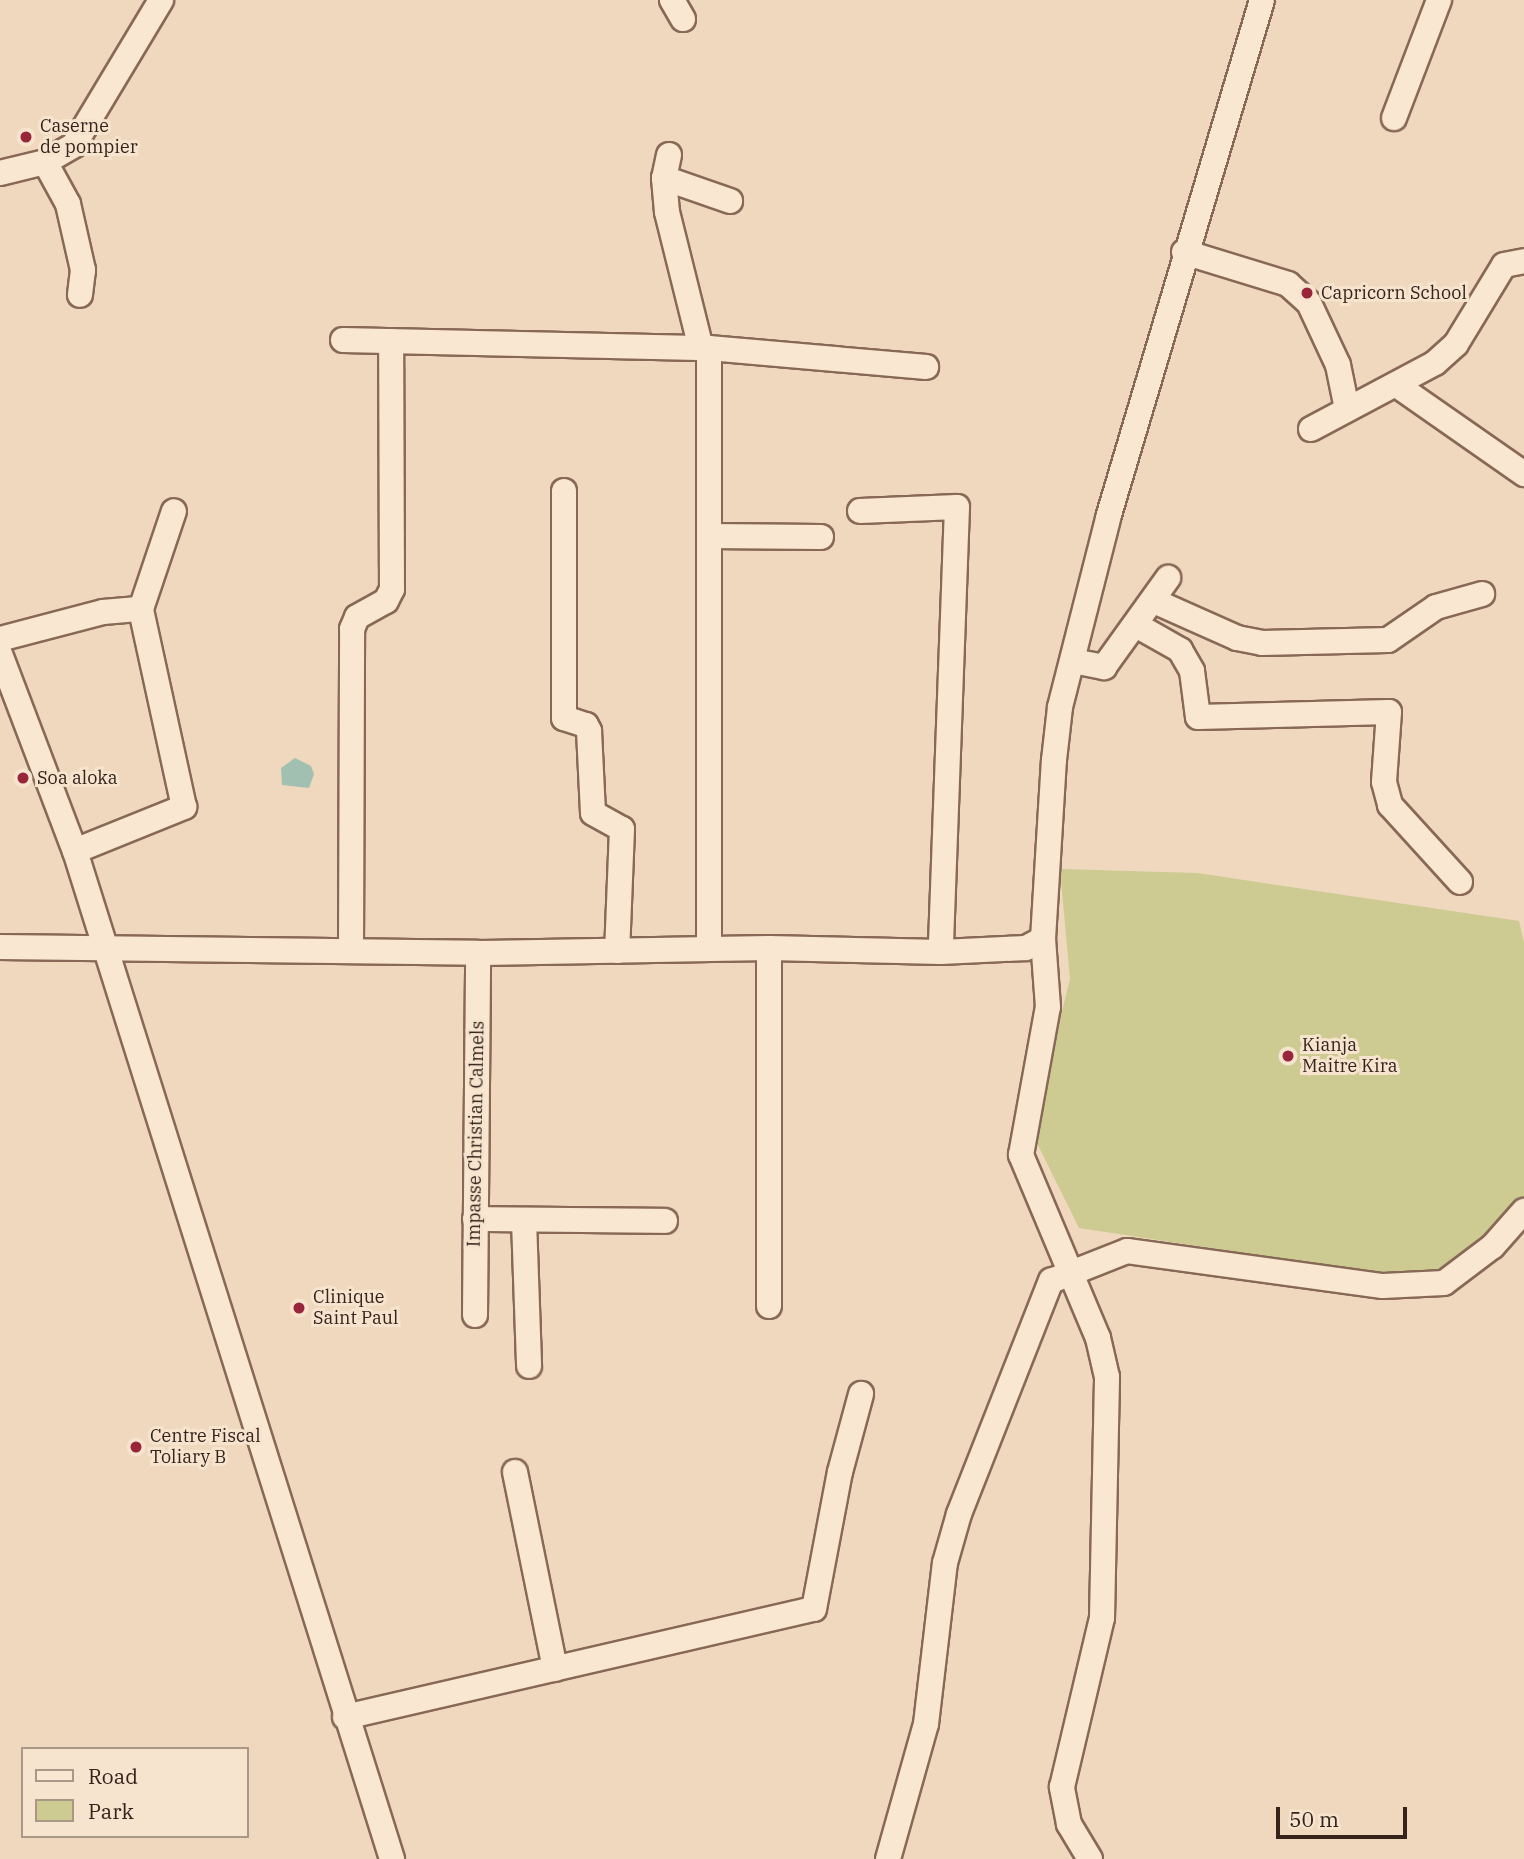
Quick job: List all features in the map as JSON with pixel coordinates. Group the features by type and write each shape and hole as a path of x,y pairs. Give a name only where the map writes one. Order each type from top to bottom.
{"street":[{"path":"0,173 45,162 74,145 161,0"},
{"path":"1089,1859 1069,1824 1062,1787 1102,1618 1107,1377 1098,1338 1021,1155 1048,1007 1043,939 1054,760 1060,708 1108,518 1184,253 1262,0"},
{"path":"1394,118 1439,0"},
{"path":"45,162 68,204 83,270 80,295"},
{"path":"709,949 709,536 705,348 669,224 667,166 730,201"},
{"path":"1184,253 1288,284 1309,303 1338,366 1347,409"},
{"path":"1311,429 1398,386 1456,344 1504,265 1524,261"},
{"path":"343,340 705,348 926,367"},
{"path":"351,950 352,629 357,617 386,601 392,589 391,341"},
{"path":"1398,386 1524,474"},
{"path":"564,491 564,718 586,725 589,731 593,813 622,829 617,951"},
{"path":"860,511 957,507 941,952"},
{"path":"75,851 184,807 141,609 174,512"},
{"path":"709,536 821,537"},
{"path":"1073,661 1104,667 1168,578"},
{"path":"1154,601 1237,638 1262,643 1388,640 1436,607 1482,594"},
{"path":"0,639 103,612 141,609"},
{"path":"1136,625 1180,650 1192,671 1198,717 1389,712 1384,782 1390,805 1460,882"},
{"path":"0,653 75,851 345,1717 392,1859"},
{"path":"0,947 104,946 478,953 769,948 941,952 1026,947 1043,939"},
{"path":"769,948 769,1306"},
{"name":"Impasse Christian Calmels","path":"475,1315 478,953"},
{"path":"888,1859 926,1724 936,1616 959,1514 1051,1281 1127,1251 1383,1286 1444,1283 1493,1246 1524,1211"},
{"path":"475,1219 665,1221"},
{"path":"524,1220 529,1366"},
{"path":"345,1717 814,1609 840,1472 861,1394"},
{"path":"515,1472 555,1669"}],"green space":[{"name":"Kianja Maitre Kira","path":"1060,869 1197,873 1519,921 1524,943 1524,1199 1465,1265 1428,1281 1079,1228 1032,1133 1070,979"}],"shaded area":[{"path":"295,758 311,766 314,774 309,788 282,785 281,768"}],"place":[{"name":"Caserne de pompier","path":"26,137"},
{"name":"Capricorn School","path":"1307,293"},
{"name":"Soa aloka","path":"23,778"},
{"name":"Kianja Maitre Kira","path":"1288,1056"},
{"name":"Clinique Saint Paul","path":"299,1308"},
{"name":"Centre Fiscal Toliary B","path":"136,1447"}]}
